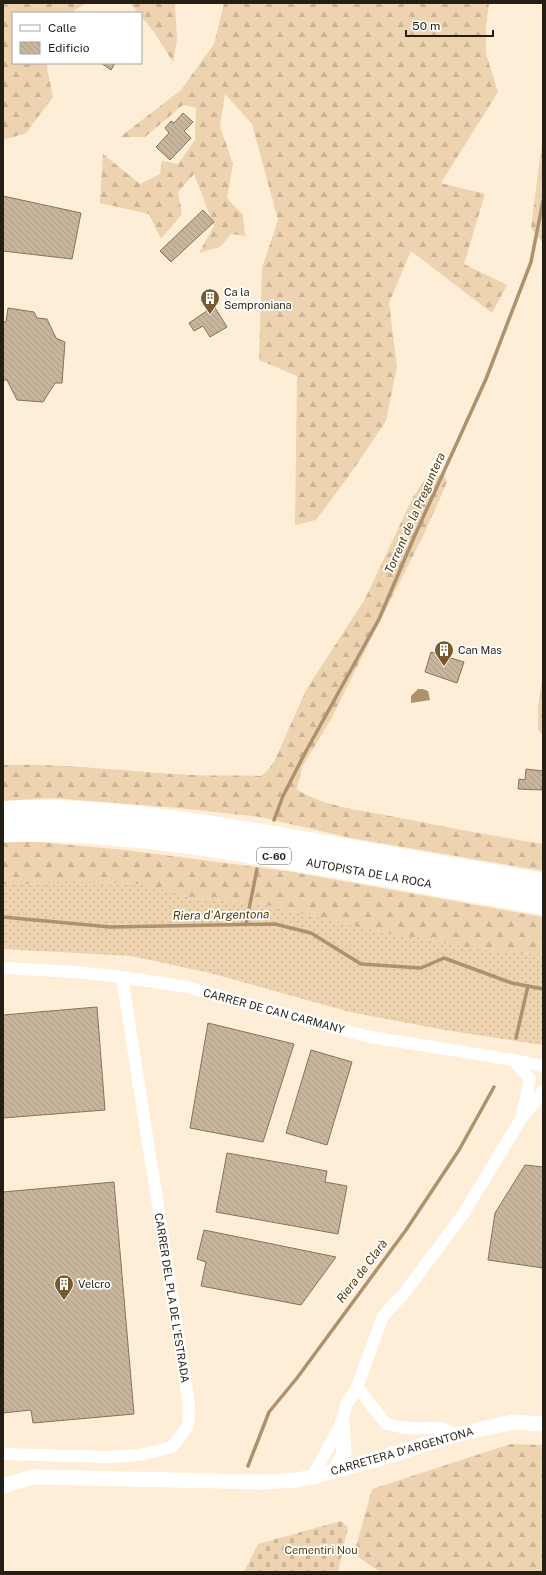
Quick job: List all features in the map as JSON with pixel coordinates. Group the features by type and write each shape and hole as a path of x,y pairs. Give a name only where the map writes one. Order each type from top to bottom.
{"highway":[{"name":"AUTOPISTA DE LA ROCA","path":"3,812 113,814 192,823 543,884"},
{"name":"AUTOPISTA DE LA ROCA","path":"3,831 52,831 118,834 171,840 543,904"}],"street":[{"name":"CARRER DE CAN CARMANY","path":"3,968 122,977 187,987 364,1036 543,1066"},
{"name":"CARRER DEL PLA DE L'ESTRADA","path":"3,1454 109,1457 140,1456 172,1447 188,1426 189,1404 122,977"},
{"path":"513,1060 530,1078 521,1119"},
{"path":"312,1477 342,1422 346,1405 357,1387 383,1316 405,1292 462,1216 521,1119 543,1091"},
{"path":"357,1387 386,1424 405,1428 442,1428 455,1435"},
{"path":"335,1471 344,1453 342,1422"},
{"name":"CARRETERA D'ARGENTONA","path":"3,1486 33,1476 262,1482 296,1480 371,1461 455,1435 513,1422 543,1424"}],"green space":[{"path":"3,3 86,3 72,12 12,12 12,64 46,64 53,97 26,133 3,140"},
{"path":"130,3 175,3 177,40 173,62 154,32 142,17 142,12 137,12"},
{"path":"224,3 489,3 486,27 486,54 498,92 441,183 485,194 464,264 507,285 492,313 411,251 389,303 397,367 386,421 348,477 316,520 295,525 297,376 259,360 262,268 278,220 252,124 225,94 220,126 233,164 227,198 243,215 245,236 231,234 220,247 199,253 214,226 194,174 178,192 182,214 161,239 149,214 100,203 103,154 140,184 160,174 162,161 178,164 195,140 196,108 183,105 145,137 120,137 181,90 214,44"},
{"path":"543,135 543,243 531,228"},
{"path":"433,475 444,476 447,481 445,487 424,534 330,721 302,767 297,789 306,795 341,807 543,844 543,871 351,838 260,817 179,808 52,798 3,801 3,765 74,766 168,774 260,776 265,773 274,762 306,690 365,599 413,497 427,477"},
{"path":"543,673 543,734 538,730 538,708"},
{"path":"29,841 125,850 287,871 543,917 543,954 514,953 463,947 380,932 259,903 193,899 188,896 138,884 69,881 3,884 3,843"},
{"path":"69,881 138,884 188,896 193,899 259,903 380,932 463,947 514,953 543,954 543,1045 445,1030 350,1012 210,973 131,956 3,949 3,884"},
{"path":"511,1444 543,1445 543,1572 380,1572 354,1554 372,1489"},
{"name":"Cementiri Nou","path":"341,1521 348,1527 338,1572 244,1572 258,1544"}],"shaded area":[{"path":"418,689 428,691 430,700 411,703 411,696"}],"building":[{"path":"102,64 114,64 111,70"},
{"path":"183,113 193,122 184,131 191,138 170,160 156,147 169,133 165,128 171,121 174,123"},
{"path":"3,196 81,213 72,259 3,251"},
{"path":"203,210 214,222 171,262 160,251"},
{"name":"Ca la Semproniana","path":"214,306 227,327 210,337 203,326 194,331 189,323"},
{"path":"8,308 34,312 37,318 47,319 56,338 65,342 62,383 55,383 43,402 17,400 7,380 3,380 3,322 6,322"},
{"name":"Can Mas","path":"431,652 464,662 457,683 425,672"},
{"path":"526,769 543,771 542,790 518,789 519,779 525,780"},
{"path":"97,1007 105,1110 3,1118 3,1015"},
{"path":"208,1023 294,1044 263,1142 190,1128"},
{"path":"311,1050 352,1062 327,1145 286,1133"},
{"path":"227,1153 327,1171 325,1182 347,1186 338,1234 216,1212"},
{"path":"525,1165 543,1167 543,1268 488,1260 495,1213"},
{"name":"Velcro","path":"114,1182 134,1414 33,1423 31,1410 3,1413 3,1192"},
{"path":"204,1230 336,1257 301,1305 201,1286 206,1262 197,1259"}],"waterway":[{"name":"Torrent de la Preguntera","path":"274,820 283,796 305,753 379,619 415,535 486,379 531,262 543,201"},
{"path":"246,924 257,869"},
{"name":"Riera d'Argentona","path":"3,917 110,927 275,924 311,933 361,964 421,968 444,958 512,983 543,989"},
{"name":"Riera de Clarà","path":"516,1038 528,986"},
{"name":"Riera de Clarà","path":"248,1466 269,1412 297,1378 406,1230 459,1150 494,1087"}],"place":[{"name":"Ca la Semproniana","path":"210,315"},
{"name":"Can Mas","path":"444,667"},
{"name":"Velcro","path":"64,1301"}]}
